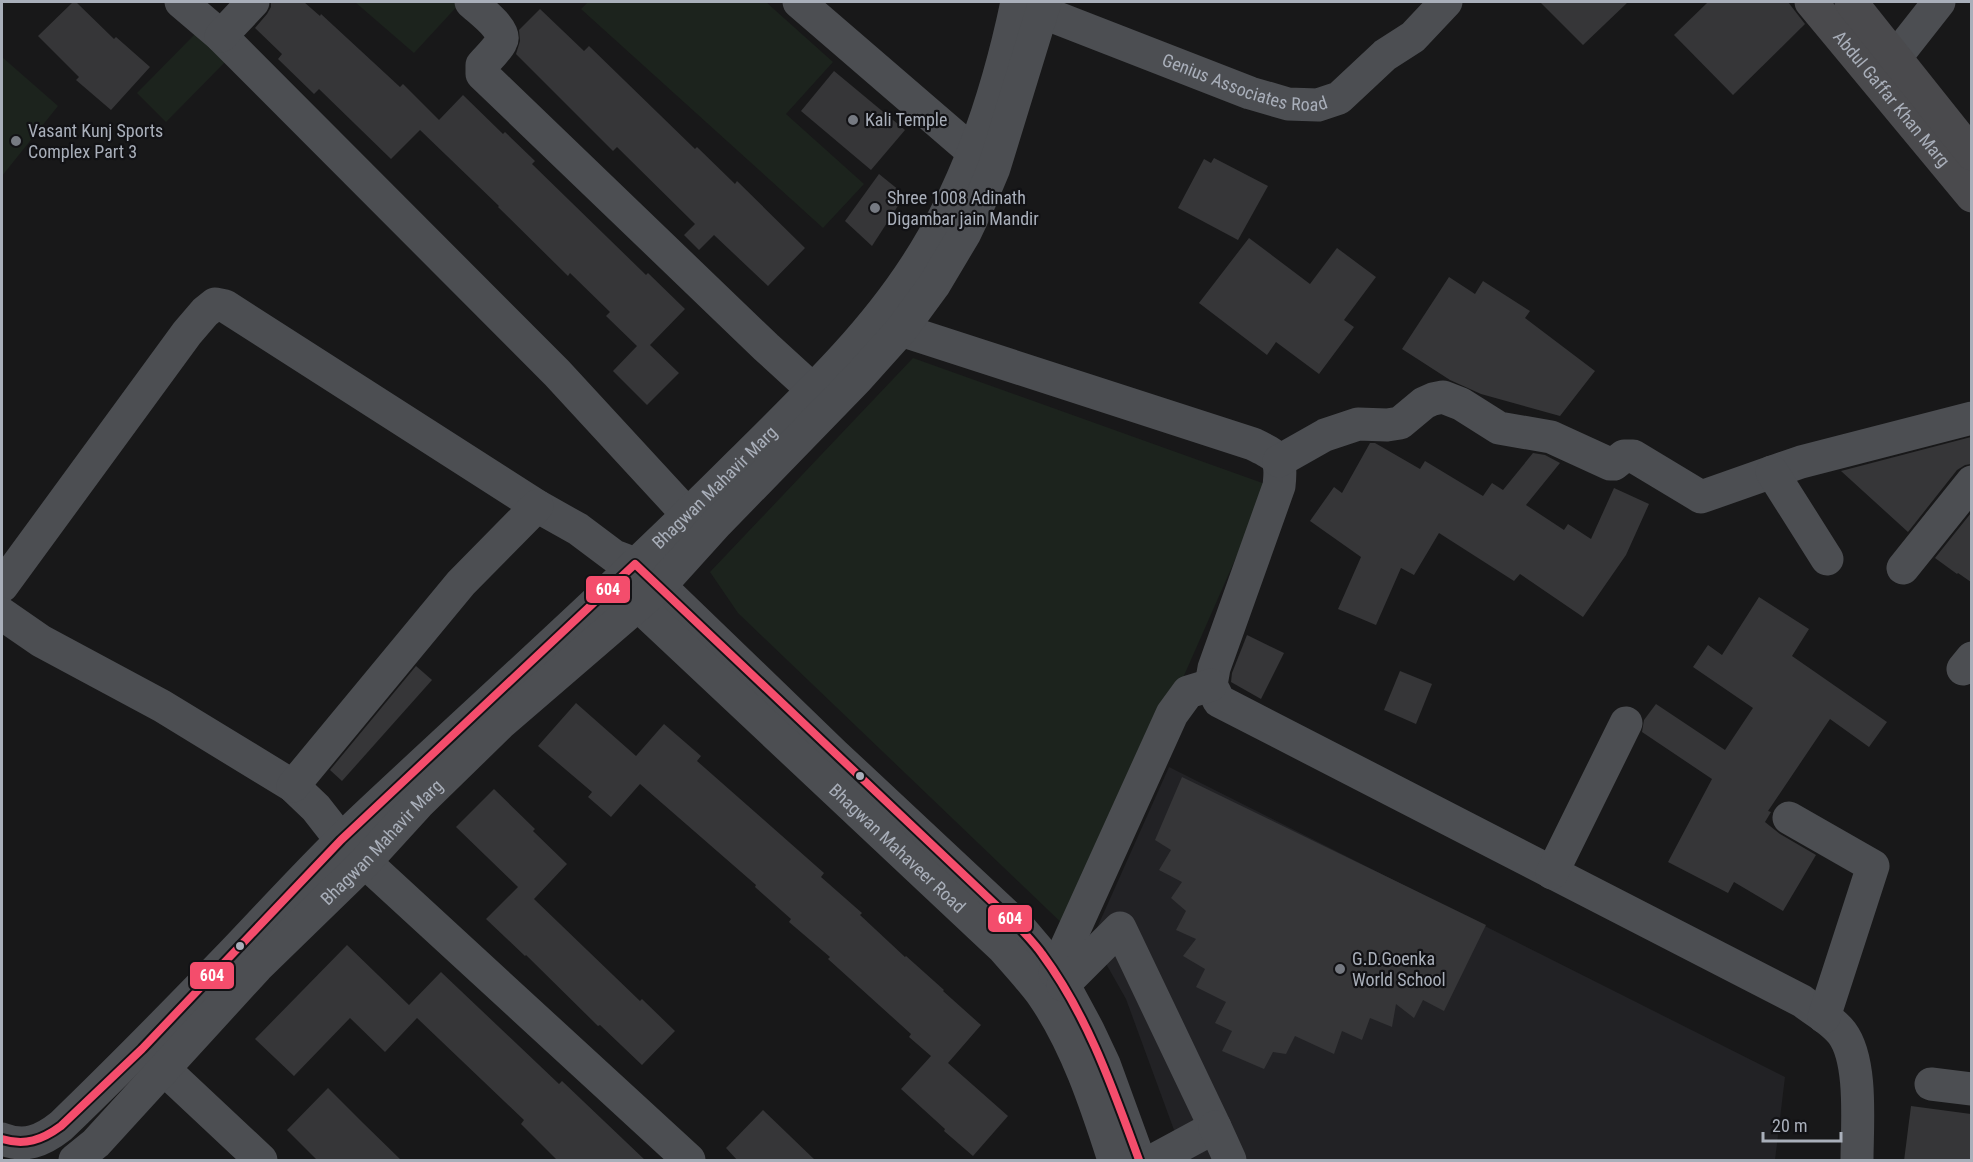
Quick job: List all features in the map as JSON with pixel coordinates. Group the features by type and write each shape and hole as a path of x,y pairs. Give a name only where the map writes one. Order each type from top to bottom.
{"main road":[{"name":"Abdul Gaffar Khan Marg","path":"1811,2 1971,196"},
{"name":"Abdul Gaffar Khan Marg","path":"1858,5 1895,58 1971,154"}],"street":[{"path":"181,2 221,36 557,373 688,515"},
{"path":"221,36 253,2"},
{"path":"471,2 500,29 503,35 502,41 482,65 482,74 813,390"},
{"path":"799,2 972,152"},
{"name":"Genius Associates Road","path":"1030,6 1250,93 1288,104 1318,105 1339,98 1385,55 1413,37 1446,2"},
{"path":"1895,58 1939,2"},
{"name":"Bhagwan Mahavir Marg","path":"75,1161 96,1143 154,1059 341,840 688,515 813,390 878,318 915,268 955,195 997,81 1030,6"},
{"name":"Bhagwan Mahavir Marg","path":"2,1139 13,1143 34,1143 49,1136 154,1059 257,967 365,862 418,804 501,723 649,596 725,514 857,379 901,330 934,285 981,199 994,168 1030,6"},
{"name":"Bhagwan Mahaveer Road","path":"2,586 187,333 215,304 225,306 537,506 578,529 614,556 625,574 649,596 834,754 1018,926 1059,978 1088,1030 1104,1064 1139,1161"},
{"path":"901,330 1253,444 1270,453 1279,461 1281,473 1279,486 1214,668 1211,685 1220,701 1802,1001 1841,1033 1851,1049 1856,1067 1857,1161"},
{"path":"1279,461 1326,435 1358,424 1400,423 1424,403 1432,399 1443,398 1461,404 1499,428 1551,437 1610,464 1614,464 1624,456 1633,456 1701,497 1802,462 1971,418"},
{"path":"1772,472 1827,560"},
{"path":"1903,568 1971,482"},
{"path":"293,786 461,583 537,506"},
{"name":"Bhagwan Mahaveer Road","path":"649,596 1003,948 1042,995 1069,1043 1098,1112 1114,1161"},
{"path":"2,614 12,623 60,652 162,706 293,786 316,808 341,840 689,1161"},
{"path":"1059,978 1172,714 1188,692 1211,685"},
{"path":"1552,873 1626,723"},
{"path":"1789,818 1873,866 1824,1017"},
{"path":"1059,978 1120,928 1230,1161"},
{"path":"154,1059 261,1161"},
{"path":"1931,1084 1971,1089"},
{"path":"1154,1161 1215,1127"}],"shaded area":[{"path":"355,2 461,2 414,53"},
{"path":"588,2 766,2 833,62 786,114 864,184 823,228 581,9"},
{"path":"200,29 229,58 166,122 137,93"},
{"name":"Vasant Kunj Sports Complex Part 3","path":"2,57 58,106 2,176"},
{"path":"913,358 1268,485 1071,932 738,613 710,572"},
{"name":"G.D.Goenka World School","path":"1169,767 1785,1077 1775,1160 1185,1160 1126,999 1092,939"}],"building":[{"path":"73,2 76,2 114,39 116,37 150,67 111,110 76,80 79,77 38,36"},
{"path":"271,2 304,2 320,16 321,14 400,87 403,84 439,120 463,95 503,134 505,132 535,161 532,164 646,275 648,273 685,309 650,345 679,373 647,405 613,371 637,346 606,316 610,312 570,273 568,276 420,130 391,159 319,89 314,94 278,59 282,54 255,28 267,14"},
{"path":"1540,2 1628,2 1583,45"},
{"path":"1708,2 1788,2 1805,24 1733,95 1674,35"},
{"path":"540,9 584,51 589,46 695,149 697,147 735,184 737,181 805,248 768,286 714,235 699,250 684,235 695,224 617,147 613,151 516,54 520,41 519,30"},
{"name":"Kali Temple","path":"834,71 905,130 871,170 801,111"},
{"path":"1214,158 1268,186 1238,240 1178,208 1204,159 1211,163"},
{"name":"Shree 1008 Adinath Digambar jain Mandir","path":"879,174 905,195 872,246 845,221"},
{"path":"1249,238 1310,284 1337,248 1376,277 1344,320 1354,327 1319,374 1276,342 1267,355 1199,303"},
{"path":"1449,277 1475,294 1483,281 1530,311 1525,318 1595,371 1560,416 1481,394 1450,380 1402,349"},
{"path":"1971,437 1971,464 1957,470 1908,532 1841,471"},
{"path":"1370,443 1375,443 1420,469 1425,461 1483,496 1492,483 1503,490 1533,453 1545,455 1560,463 1526,505 1564,530 1568,524 1591,539 1614,488 1649,504 1626,555 1583,617 1520,574 1514,581 1439,533 1414,575 1401,568 1376,625 1338,609 1361,557 1310,521 1334,487 1342,493"},
{"path":"1971,513 1971,582 1935,558"},
{"path":"1759,597 1809,629 1792,656 1887,722 1869,747 1830,719 1768,811 1771,812 1765,822 1780,834 1816,855 1783,911 1734,882 1728,893 1668,862 1712,779 1642,732 1644,720 1656,704 1725,750 1753,708 1693,667 1708,645 1722,655"},
{"path":"1247,635 1284,653 1261,699 1231,682 1232,673"},
{"path":"416,666 432,680 342,781 330,770"},
{"path":"1400,671 1432,684 1416,724 1384,710"},
{"path":"576,703 636,756 664,724 701,756 697,761 824,873 821,877 862,913 860,915 981,1025 948,1063 1008,1116 973,1156 901,1089 931,1056 909,1037 911,1034 828,959 830,957 789,922 791,919 755,887 756,885 640,784 611,817 588,797 592,792 538,746"},
{"path":"1182,777 1486,925 1444,1011 1423,1000 1414,1018 1396,1004 1392,1027 1370,1018 1362,1040 1342,1031 1334,1054 1295,1036 1286,1054 1273,1052 1264,1069 1222,1051 1232,1031 1215,1023 1226,1002 1196,987 1205,969 1183,956 1196,939 1176,930 1186,911 1171,898 1182,882 1159,870 1171,850 1155,840"},
{"path":"494,789 567,864 534,899 640,1001 642,999 675,1031 642,1065 486,919 518,887 456,827"},
{"path":"347,945 409,1005 441,972 559,1084 562,1081 646,1161 558,1161 521,1124 524,1120 417,1018 385,1052 350,1018 294,1076 255,1039"},
{"path":"328,1088 402,1161 318,1161 287,1130"},
{"path":"1911,1106 1971,1114 1971,1161 1904,1161"},
{"path":"763,1110 816,1161 738,1161 726,1148"}],"transit line":[{"name":"604","path":"2,1139 26,1142 47,1135 61,1126 142,1049 341,840 635,564 1018,926 1033,943 1073,1002 1086,1028 1109,1080 1139,1160"}],"place":[{"name":"Kali Temple","path":"853,120"},
{"name":"Vasant Kunj Sports Complex Part 3","path":"16,141"},
{"name":"Shree 1008 Adinath Digambar jain Mandir","path":"875,208"},
{"name":"G.D.Goenka World School","path":"1340,969"}]}
